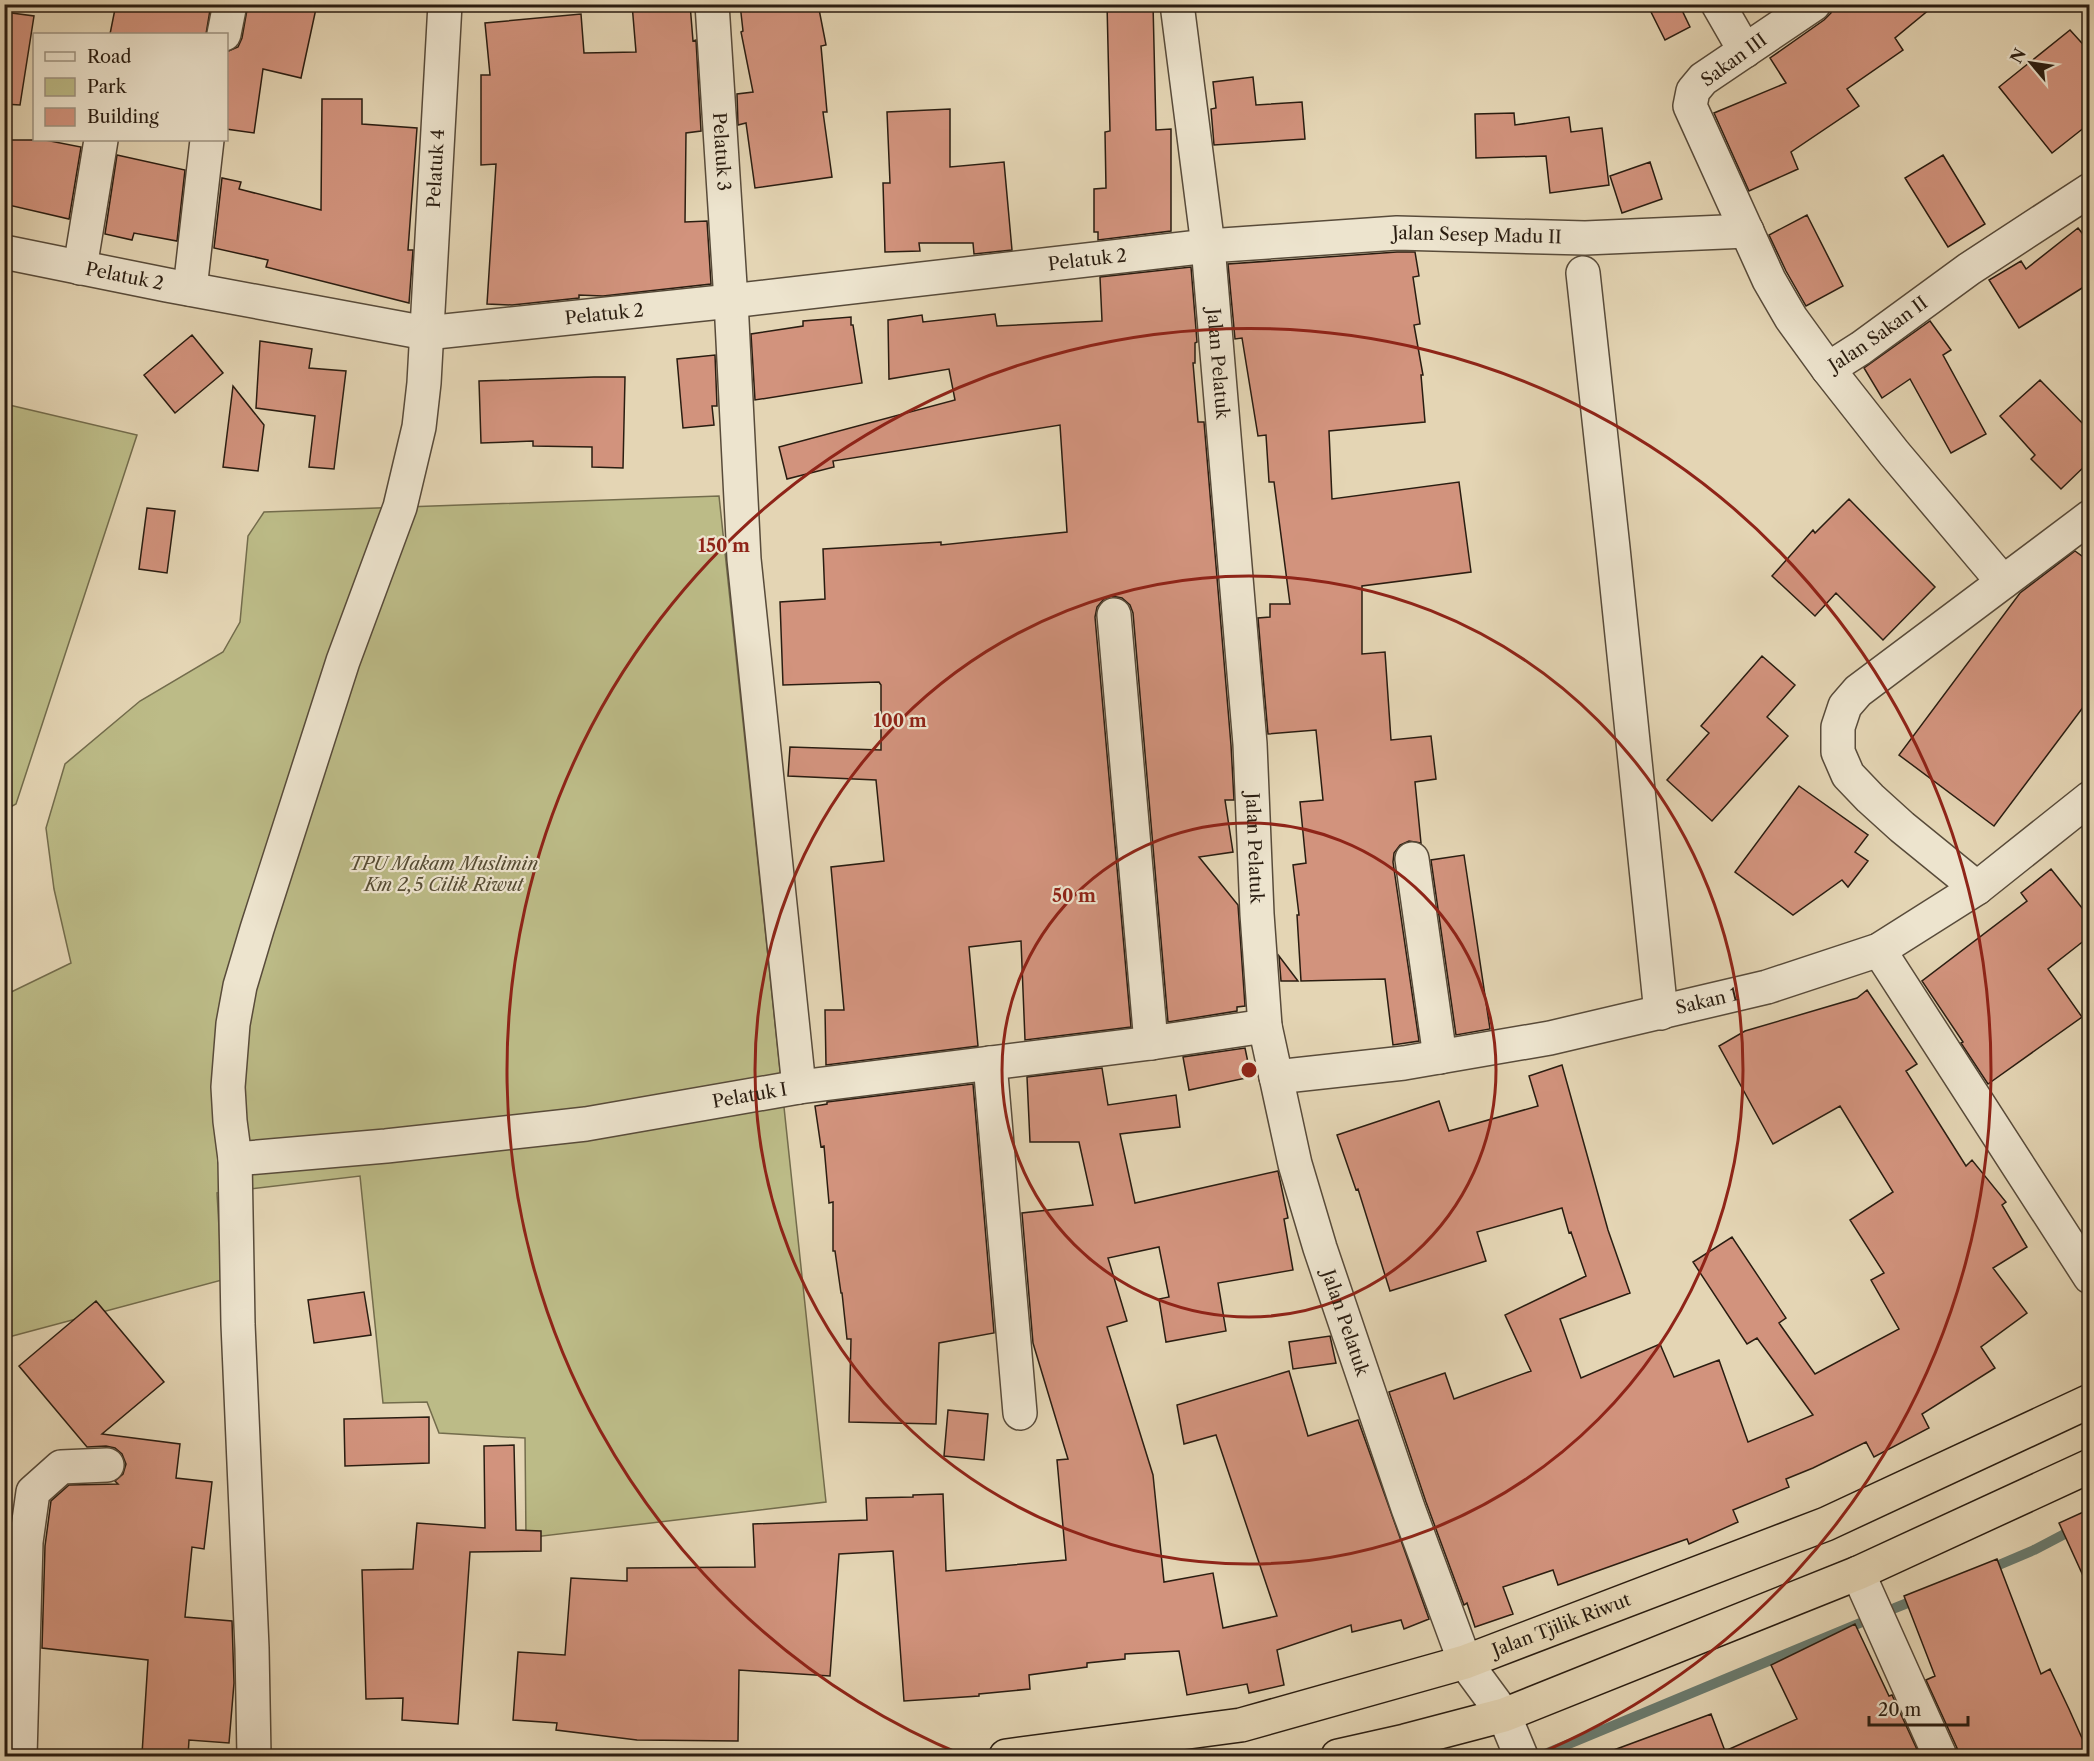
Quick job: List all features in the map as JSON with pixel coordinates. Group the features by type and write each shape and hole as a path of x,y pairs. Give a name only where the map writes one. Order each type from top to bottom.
{"highway":[{"name":"Jalan Tjilik Riwut","path":"1006,1756 1241,1725 1465,1662 1826,1524 2090,1401"},
{"path":"1338,1756 1405,1742 1504,1715 1858,1573 2090,1466"}],"street":[{"path":"224,33 230,4"},
{"name":"Pelatuk 4","path":"254,1756 252,1636 238,1324 235,1159 228,1087 233,1024 240,986 343,661 400,507 419,428 424,383 445,4"},
{"name":"Pelatuk 3","path":"712,4 731,301 744,559 799,1087"},
{"name":"Jalan Pelatuk","path":"1177,4 1208,246 1250,744 1257,914 1265,1026 1295,1164 1320,1248 1408,1508 1465,1662 1504,1715 1521,1756"},
{"path":"1718,4 1745,51"},
{"name":"Sakan III","path":"1690,99 1693,91 1703,79 1814,4"},
{"name":"Jalan Sakan II","path":"1690,99 1690,106 1769,280 1791,318 1828,369 1861,348 1969,269 2090,190"},
{"path":"80,268 101,141"},
{"path":"190,290 207,141"},
{"name":"Jalan Sesep Madu II","path":"1208,246 1397,233 1585,237 1747,231"},
{"name":"Pelatuk 2","path":"4,252 190,290 426,333 731,301 1208,246"},
{"path":"1582,273 1616,572 1661,1013"},
{"path":"1828,369 1894,453 2003,582"},
{"path":"1977,888 1902,827 1848,775 1838,752 1838,727 1845,706 1858,691 2090,517"},
{"path":"1114,615 1151,1043"},
{"name":"Sakan 1","path":"1276,1077 1404,1063 1550,1038 1767,987 1879,950 1977,888 2090,798"},
{"path":"1412,859 1440,1057"},
{"path":"1879,950 2090,1277"},
{"name":"Pelatuk I","path":"235,1159 386,1146 586,1124 799,1087 1151,1043 1265,1026"},
{"path":"990,1063 1020,1413"},
{"path":"20,1756 26,1542 33,1492 61,1467 107,1465"},
{"path":"1858,1573 1940,1756"}],"green space":[{"path":"5,404 137,435 16,804 5,810"},
{"name":"TPU Makam Muslimin Km 2,5 Cilik Riwut","path":"719,496 826,1502 526,1538 525,1438 439,1433 427,1402 383,1403 360,1176 217,1193 222,1280 5,1338 5,995 71,963 54,889 46,828 65,764 140,701 223,652 240,622 248,536 264,512"}],"building":[{"path":"116,4 211,4 206,33 110,33"},
{"path":"248,4 317,4 301,78 263,69 254,133 228,129 228,51 238,47 242,38"},
{"path":"632,4 690,4 693,41 696,40 701,131 686,133 685,222 707,221 711,284 603,296 579,295 579,298 512,305 487,304 496,164 481,165 481,75 490,75 485,23 581,14 584,53 636,52"},
{"path":"740,4 818,4 826,45 821,46 827,112 823,112 832,177 755,188 746,123 738,125 737,94 753,92 741,32 743,31"},
{"path":"1107,4 1153,4 1156,130 1171,129 1171,231 1098,240 1098,232 1094,232 1094,189 1106,188 1105,132 1110,131"},
{"path":"1647,4 1679,4 1690,27 1665,40"},
{"path":"1832,4 1936,4 1895,38 1903,50 1847,89 1859,106 1791,152 1798,169 1749,191 1714,113 1786,83 1770,58 1824,20 1831,13"},
{"path":"4,12 34,16 20,105 4,104"},
{"path":"2070,30 2090,52 2090,123 2052,153 1999,87"},
{"path":"1253,77 1256,105 1302,102 1305,139 1214,145 1211,109 1216,108 1213,82"},
{"path":"322,99 362,99 362,124 417,128 408,250 413,250 409,303 266,267 268,260 214,248 222,178 241,182 239,189 321,210"},
{"path":"950,109 950,167 1004,162 1012,250 974,254 973,243 919,243 920,251 885,252 883,183 890,183 887,112"},
{"path":"1514,113 1515,125 1569,117 1571,132 1602,128 1609,185 1550,193 1546,156 1476,158 1475,114"},
{"path":"4,140 50,141 81,147 69,219 4,204"},
{"path":"117,155 185,170 177,241 134,233 132,240 105,234"},
{"path":"1943,155 1985,224 1948,247 1905,178"},
{"path":"1650,162 1662,199 1622,213 1610,176"},
{"path":"1807,215 1843,286 1806,306 1769,235"},
{"path":"2078,228 2090,243 2090,283 2019,328 1989,280 2021,261 2026,269"},
{"path":"1415,252 1419,276 1413,277 1420,324 1414,325 1423,375 1421,375 1425,422 1329,431 1332,499 1459,482 1471,572 1362,586 1362,654 1385,652 1391,740 1431,736 1436,779 1415,782 1421,843 1409,841 1400,845 1394,853 1393,862 1419,1041 1393,1045 1385,979 1301,981 1297,915 1299,915 1293,865 1306,863 1300,802 1323,800 1316,730 1268,734 1258,618 1270,617 1270,604 1290,604 1274,482 1269,482 1266,435 1258,436 1242,338 1235,339 1228,264"},
{"path":"1191,267 1197,342 1195,343 1195,363 1193,363 1198,422 1204,422 1234,800 1225,800 1233,852 1199,857 1238,905 1245,1006 1237,1007 1237,1011 1168,1022 1133,613 1130,605 1122,598 1112,596 1104,599 1097,607 1095,617 1131,1027 1025,1040 1021,941 969,947 978,1046 826,1065 825,1010 844,1010 831,867 884,861 876,780 788,776 790,747 881,750 881,685 879,682 783,685 780,602 825,599 823,549 941,542 941,545 1067,532 1060,425 833,461 834,467 787,479 779,447 955,400 949,369 889,379 888,320 922,315 923,322 995,314 997,326 1102,321 1100,277"},
{"path":"851,317 862,383 755,400 751,334 803,326 803,321"},
{"path":"1930,321 1951,350 1943,355 1986,434 1951,453 1910,379 1882,398 1864,368"},
{"path":"192,335 223,373 175,413 144,375"},
{"path":"260,341 312,349 309,368 346,371 334,469 309,467 315,416 256,408"},
{"path":"715,355 717,406 712,406 714,425 683,428 677,359"},
{"path":"625,377 623,468 592,467 592,447 533,446 533,441 481,443 479,381"},
{"path":"2040,380 2090,431 2090,461 2061,489 2031,459 2035,455 2000,416"},
{"path":"233,386 264,425 258,471 223,467"},
{"path":"1849,499 1935,587 1883,640 1836,593 1815,616 1772,576 1813,530 1815,533"},
{"path":"147,508 175,511 167,573 139,569"},
{"path":"2075,551 2090,562 2090,698 1994,826 1899,755 2020,593"},
{"path":"1762,656 1795,685 1767,717 1788,736 1712,821 1667,780 1709,733 1701,726"},
{"path":"1799,786 1868,835 1855,852 1868,861 1848,887 1842,880 1793,915 1735,872"},
{"path":"1464,855 1490,1029 1456,1035 1431,860"},
{"path":"2051,869 2090,918 2090,936 2048,969 2082,1017 1988,1084 1922,981 2027,901 2021,893"},
{"path":"1279,956 1298,981 1281,981"},
{"path":"1867,990 1917,1064 1906,1071 1966,1166 1972,1160 2006,1202 2002,1205 2027,1247 1993,1268 2027,1313 1981,1347 1995,1368 1922,1414 1929,1428 1874,1457 1866,1442 1786,1479 1789,1487 1733,1510 1738,1522 1689,1544 1687,1539 1558,1585 1553,1570 1503,1587 1513,1614 1475,1627 1467,1603 1464,1605 1426,1502 1389,1392 1445,1373 1454,1399 1531,1371 1505,1315 1586,1276 1562,1208 1477,1232 1486,1261 1390,1291 1358,1189 1356,1190 1337,1135 1439,1101 1449,1131 1538,1106 1529,1076 1562,1065 1608,1230 1630,1293 1560,1319 1581,1378 1660,1344 1674,1377 1719,1360 1748,1442 1813,1415 1757,1338 1747,1344 1693,1262 1732,1237 1786,1318 1779,1323 1815,1374 1899,1329 1871,1280 1884,1273 1850,1220 1893,1192 1840,1106 1773,1144 1719,1046 1745,1031 1857,998"},
{"path":"1245,1048 1251,1077 1189,1090 1183,1057"},
{"path":"1102,1068 1108,1105 1176,1095 1180,1127 1120,1134 1135,1203 1278,1171 1288,1218 1284,1219 1293,1270 1218,1283 1226,1331 1166,1342 1159,1299 1169,1297 1159,1247 1108,1258 1127,1321 1107,1327 1153,1475 1164,1582 1213,1573 1223,1628 1277,1616 1216,1435 1184,1444 1177,1405 1289,1371 1308,1436 1358,1420 1429,1619 1404,1629 1401,1620 1352,1632 1351,1625 1277,1650 1284,1685 1249,1693 1247,1684 1187,1695 1179,1651 1125,1654 1125,1659 1087,1663 1087,1667 1029,1675 1030,1689 979,1694 979,1696 904,1701 893,1551 839,1554 830,1676 739,1670 738,1741 637,1740 556,1730 557,1723 513,1720 518,1652 565,1655 571,1578 627,1581 627,1568 755,1567 753,1524 867,1520 866,1498 943,1494 946,1571 1066,1560 1057,1460 1068,1459 1033,1343 1022,1213 1093,1205 1079,1142 1030,1142 1027,1077"},
{"path":"973,1084 994,1333 939,1343 936,1424 849,1422 851,1339 847,1339 842,1293 835,1251 833,1251 833,1202 829,1203 824,1146 821,1147 815,1106 827,1104 827,1102"},
{"path":"364,1292 371,1335 314,1343 308,1300"},
{"path":"96,1301 164,1382 102,1434 180,1444 176,1478 212,1482 204,1549 192,1547 185,1617 232,1621 234,1683 229,1743 189,1740 188,1756 142,1754 148,1660 42,1648 45,1546 51,1501 69,1485 118,1484 115,1481 123,1474 126,1464 122,1454 115,1448 87,1447 19,1366"},
{"path":"1330,1336 1336,1363 1293,1369 1289,1342"},
{"path":"948,1410 988,1414 984,1460 944,1456"},
{"path":"429,1417 429,1463 345,1466 344,1419"},
{"path":"514,1445 516,1530 541,1531 541,1551 470,1552 458,1724 402,1720 403,1698 366,1699 362,1570 413,1569 417,1523 485,1528 484,1446"},
{"path":"2090,1509 2090,1591 2059,1523"},
{"path":"1997,1559 2041,1674 2050,1669 2090,1756 1959,1756 1926,1680 1935,1676 1904,1596"},
{"path":"1855,1624 1889,1696 1892,1695 1920,1756 1604,1756 1603,1754 1711,1714 1725,1751 1797,1719 1771,1665"}],"waterway":[{"path":"1987,1570 2034,1550 2076,1528"},
{"path":"1895,1608 1920,1598"},
{"path":"1540,1756 1860,1623"}]}
